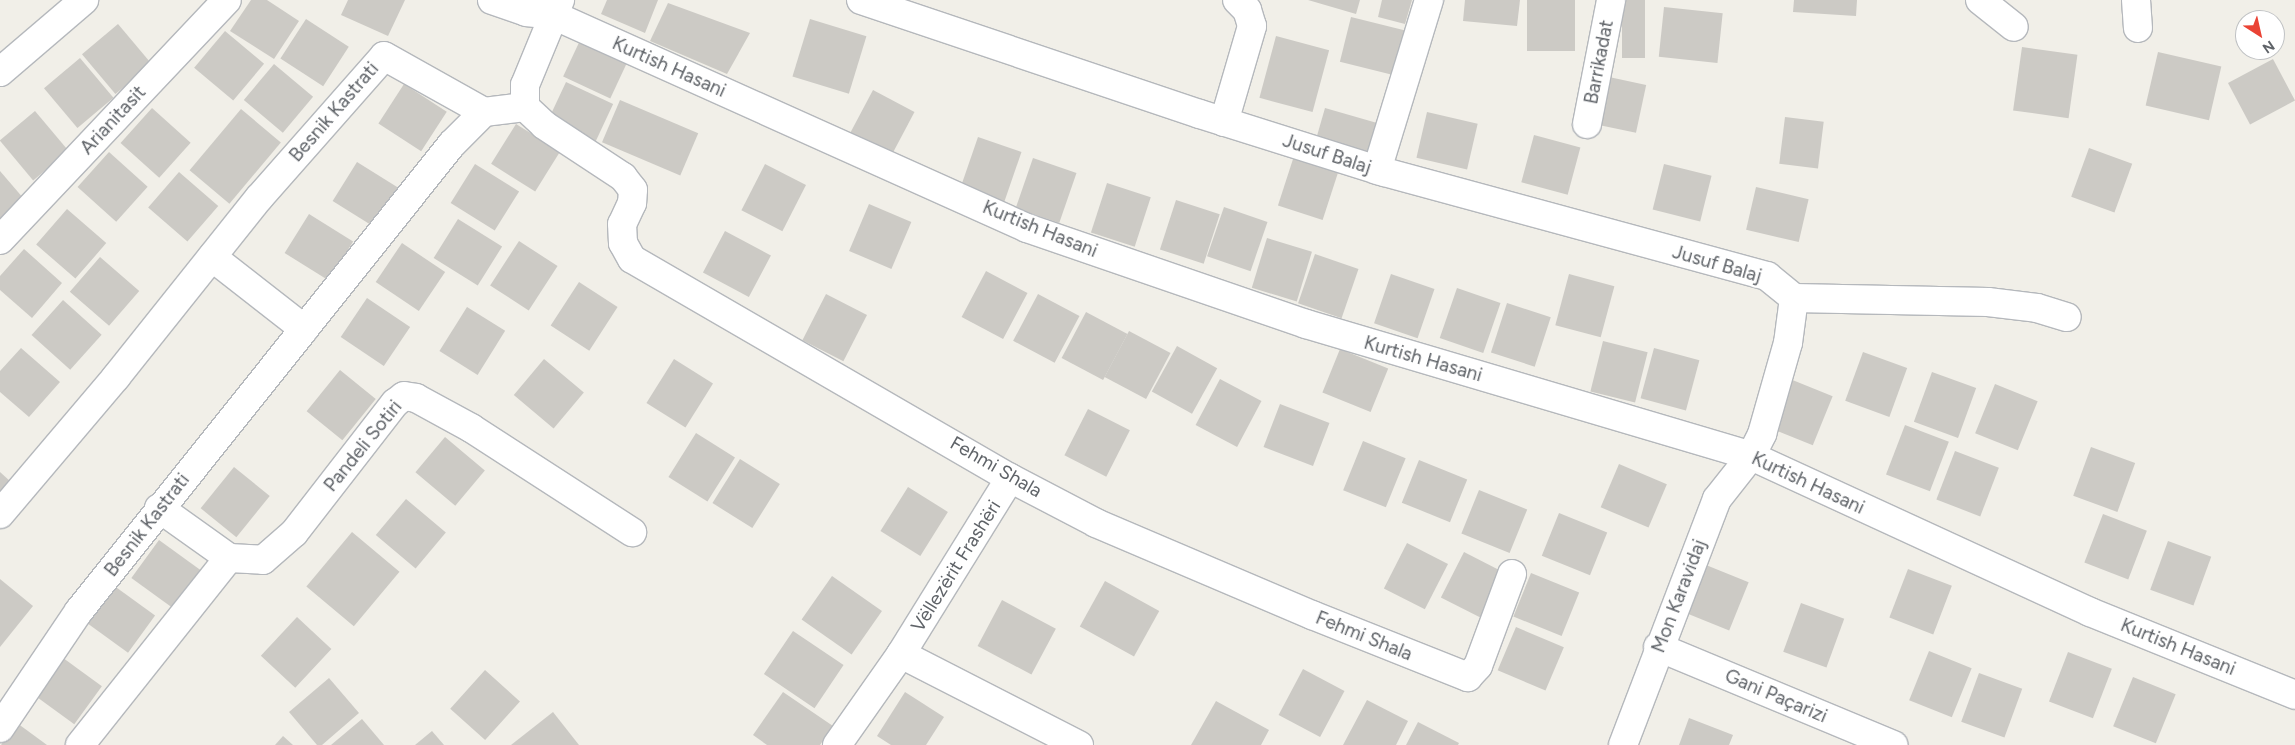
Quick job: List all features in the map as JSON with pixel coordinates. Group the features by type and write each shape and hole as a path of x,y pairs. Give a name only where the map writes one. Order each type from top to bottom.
{"street":[{"path":"0,72 84,0"},
{"name":"Arianitasit","path":"0,240 227,0"},
{"name":"Kurtish Hasani","path":"492,0 526,12 557,8 1027,228 1306,324 1751,456 2082,608 2295,695"},
{"name":"Jusuf Balaj","path":"861,0 1224,122 1377,170 1766,276 1794,298"},
{"path":"1224,122 1252,26 1247,10 1237,0"},
{"path":"1377,170 1429,0"},
{"name":"Barrikadat","path":"1587,124 1611,0"},
{"path":"1980,0 2014,27"},
{"path":"2136,0 2138,28"},
{"path":"484,112 526,107 525,85 557,8"},
{"name":"Besnik Kastrati","path":"0,514 259,198 384,56 484,112 452,144 159,508 79,611 0,728"},
{"name":"Fehmi Shala","path":"526,107 544,125 623,177 628,184 632,190 632,203 622,224 623,244 632,259 1010,478 1096,523 1312,615 1468,677 1478,666 1512,574"},
{"path":"212,257 304,329"},
{"path":"1751,456 1762,434 1788,344 1794,298 1972,301 2037,308 2066,317"},
{"name":"Pandeli Sotiri","path":"229,558 264,560 274,554 294,533 394,402 404,396 416,398 471,428 632,532"},
{"name":"Mon Karavidaj","path":"1623,745 1658,647 1717,499 1751,456"},
{"name":"Vëllezërit Frashëri","path":"837,745 901,654 1010,478"},
{"path":"80,745 229,558 159,508"},
{"name":"Gani Paçarizi","path":"1658,647 1893,745"},
{"name":"Vëllezërit Frashëri","path":"901,654 1079,745"}],"building":[{"path":"251,0 267,0 299,21 274,59 230,31"},
{"path":"348,0 405,0 388,36 341,15"},
{"path":"607,0 658,0 645,33 601,14"},
{"path":"1308,0 1360,0 1356,14"},
{"path":"1382,0 1412,0 1405,24 1378,17"},
{"path":"1465,0 1520,0 1517,26 1463,21"},
{"path":"1527,0 1575,0 1575,51 1527,51"},
{"path":"1622,0 1645,0 1645,58 1622,58"},
{"path":"1794,0 1857,0 1856,16 1793,12"},
{"path":"668,3 750,33 727,74 650,41"},
{"path":"1664,7 1723,13 1717,63 1659,57"},
{"path":"1351,17 1406,31 1395,75 1340,62"},
{"path":"306,19 349,47 323,86 280,58"},
{"path":"810,19 866,36 849,94 792,76"},
{"path":"118,24 151,64 115,94 82,54"},
{"path":"225,31 264,64 233,101 194,68"},
{"path":"583,34 630,56 610,99 563,77"},
{"path":"1276,36 1329,50 1313,112 1259,98"},
{"path":"2022,47 2077,55 2069,118 2013,110"},
{"path":"2158,52 2221,67 2209,120 2146,106"},
{"path":"80,58 113,98 77,128 44,88"},
{"path":"2274,60 2295,101 2250,124 2228,83"},
{"path":"274,64 313,97 283,133 244,100"},
{"path":"1609,77 1646,85 1636,133 1599,125"},
{"path":"566,82 613,104 593,147 546,125"},
{"path":"404,84 447,112 421,151 378,123"},
{"path":"873,90 914,112 890,158 849,136"},
{"path":"620,100 698,133 680,176 602,142"},
{"path":"152,108 191,143 159,178 121,143"},
{"path":"1325,108 1379,123 1370,153 1316,138"},
{"path":"241,109 281,142 229,204 190,170"},
{"path":"35,111 68,151 33,180 0,140"},
{"path":"1427,112 1478,124 1467,169 1416,158"},
{"path":"1785,117 1824,122 1818,168 1779,164"},
{"path":"516,124 560,152 535,191 491,164"},
{"path":"1534,135 1580,147 1568,195 1521,182"},
{"path":"978,137 1021,152 1004,202 961,187"},
{"path":"2089,148 2132,164 2114,213 2071,197"},
{"path":"109,152 148,187 116,222 78,187"},
{"path":"1294,156 1339,171 1323,220 1278,205"},
{"path":"1033,158 1076,173 1059,223 1016,208"},
{"path":"357,162 401,190 377,229 333,201"},
{"path":"475,164 519,192 495,231 451,203"},
{"path":"765,164 806,185 782,231 741,210"},
{"path":"1664,164 1712,176 1700,221 1653,210"},
{"path":"0,171 24,199 0,219"},
{"path":"179,172 218,206 187,242 148,207"},
{"path":"1107,183 1151,197 1135,247 1091,232"},
{"path":"1756,187 1809,199 1799,242 1746,230"},
{"path":"1176,200 1220,214 1204,264 1160,249"},
{"path":"869,204 911,222 891,269 849,251"},
{"path":"1224,207 1267,222 1251,271 1207,256"},
{"path":"67,209 106,243 75,279 36,244"},
{"path":"309,214 353,242 329,281 285,253"},
{"path":"458,219 502,247 478,286 434,258"},
{"path":"725,231 771,255 749,297 703,272"},
{"path":"1267,238 1312,252 1297,301 1252,288"},
{"path":"519,241 558,266 529,311 490,285"},
{"path":"402,243 445,272 419,311 376,282"},
{"path":"24,249 62,283 32,318 0,290 0,276"},
{"path":"1315,254 1358,269 1342,318 1298,303"},
{"path":"100,257 139,291 109,326 70,292"},
{"path":"986,271 1027,293 1003,339 962,317"},
{"path":"1391,274 1434,289 1418,338 1374,323"},
{"path":"1569,274 1614,286 1601,337 1555,325"},
{"path":"579,282 618,307 589,351 551,326"},
{"path":"1457,288 1500,303 1483,353 1440,338"},
{"path":"826,294 867,315 843,361 802,340"},
{"path":"1038,294 1079,316 1055,363 1013,341"},
{"path":"367,298 410,327 384,366 341,337"},
{"path":"63,300 102,335 70,370 32,335"},
{"path":"1507,303 1551,317 1535,367 1491,352"},
{"path":"467,307 505,331 478,375 439,351"},
{"path":"1086,312 1127,334 1103,380 1062,358"},
{"path":"1129,331 1170,353 1146,399 1105,377"},
{"path":"1603,341 1648,352 1635,403 1590,391"},
{"path":"1177,346 1217,368 1192,414 1152,391"},
{"path":"21,348 60,382 29,417 0,392 0,371"},
{"path":"1654,348 1699,360 1686,410 1641,398"},
{"path":"1340,349 1388,368 1371,412 1322,393"},
{"path":"1863,352 1907,368 1889,417 1845,401"},
{"path":"544,359 584,392 554,428 514,395"},
{"path":"674,359 713,383 685,427 646,403"},
{"path":"340,370 376,399 342,440 307,411"},
{"path":"1932,372 1976,388 1958,438 1914,422"},
{"path":"1220,379 1261,401 1237,447 1196,425"},
{"path":"1790,379 1833,396 1813,445 1770,428"},
{"path":"1995,384 2038,401 2018,450 1975,433"},
{"path":"1280,404 1329,423 1313,466 1264,447"},
{"path":"1088,409 1130,430 1106,477 1064,455"},
{"path":"1905,425 1949,442 1930,491 1886,474"},
{"path":"696,433 735,457 707,501 668,477"},
{"path":"445,437 485,470 455,506 415,472"},
{"path":"1363,441 1406,458 1386,507 1343,490"},
{"path":"2091,447 2135,463 2117,512 2073,496"},
{"path":"1955,451 1999,468 1980,516 1936,500"},
{"path":"740,459 780,484 752,528 712,503"},
{"path":"1419,460 1467,479 1450,522 1402,503"},
{"path":"1619,464 1667,484 1649,528 1601,507"},
{"path":"234,467 270,496 236,537 201,508"},
{"path":"0,472 11,482 0,495"},
{"path":"908,487 948,512 920,556 880,531"},
{"path":"1479,490 1527,509 1510,553 1461,534"},
{"path":"406,499 446,532 416,568 376,535"},
{"path":"1559,513 1607,532 1590,575 1542,556"},
{"path":"2103,514 2147,531 2128,579 2084,563"},
{"path":"352,532 399,572 354,626 306,586"},
{"path":"159,540 201,571 173,609 131,578"},
{"path":"2168,541 2211,557 2193,606 2150,590"},
{"path":"1407,543 1448,564 1425,609 1384,588"},
{"path":"1464,552 1505,573 1482,618 1441,597"},
{"path":"1706,565 1749,582 1729,630 1687,613"},
{"path":"1908,569 1952,586 1933,634 1889,618"},
{"path":"1531,573 1579,592 1562,636 1513,617"},
{"path":"832,576 882,611 852,654 802,619"},
{"path":"0,579 33,606 0,647"},
{"path":"1105,581 1159,611 1134,657 1080,626"},
{"path":"113,585 155,616 128,653 86,622"},
{"path":"1002,600 1056,629 1031,675 978,646"},
{"path":"1801,603 1844,619 1826,668 1783,652"},
{"path":"297,617 331,649 295,688 261,656"},
{"path":"1516,627 1564,647 1546,691 1498,670"},
{"path":"793,631 844,665 814,708 764,674"},
{"path":"1929,651 1972,668 1952,717 1909,700"},
{"path":"2068,652 2112,669 2093,718 2049,701"},
{"path":"59,655 102,686 74,724 31,693"},
{"path":"1303,669 1344,691 1320,737 1279,715"},
{"path":"485,670 520,701 485,740 450,709"},
{"path":"1979,673 2022,689 2004,738 1961,722"},
{"path":"2133,677 2176,694 2156,743 2113,726"},
{"path":"329,678 359,713 322,745 317,745 289,712"},
{"path":"783,692 833,726 820,745 767,745 753,735"},
{"path":"905,692 944,717 926,745 891,745 877,736"},
{"path":"1367,700 1408,721 1396,745 1343,745"},
{"path":"1216,701 1269,730 1261,745 1191,745"},
{"path":"553,712 579,745 511,745"},
{"path":"1689,718 1733,735 1729,745 1679,745"},
{"path":"362,719 384,745 331,745"},
{"path":"1418,722 1459,743 1458,745 1406,745"},
{"path":"17,723 47,745 1,745"},
{"path":"432,731 444,745 415,745"},
{"path":"283,736 293,745 275,745"}]}
